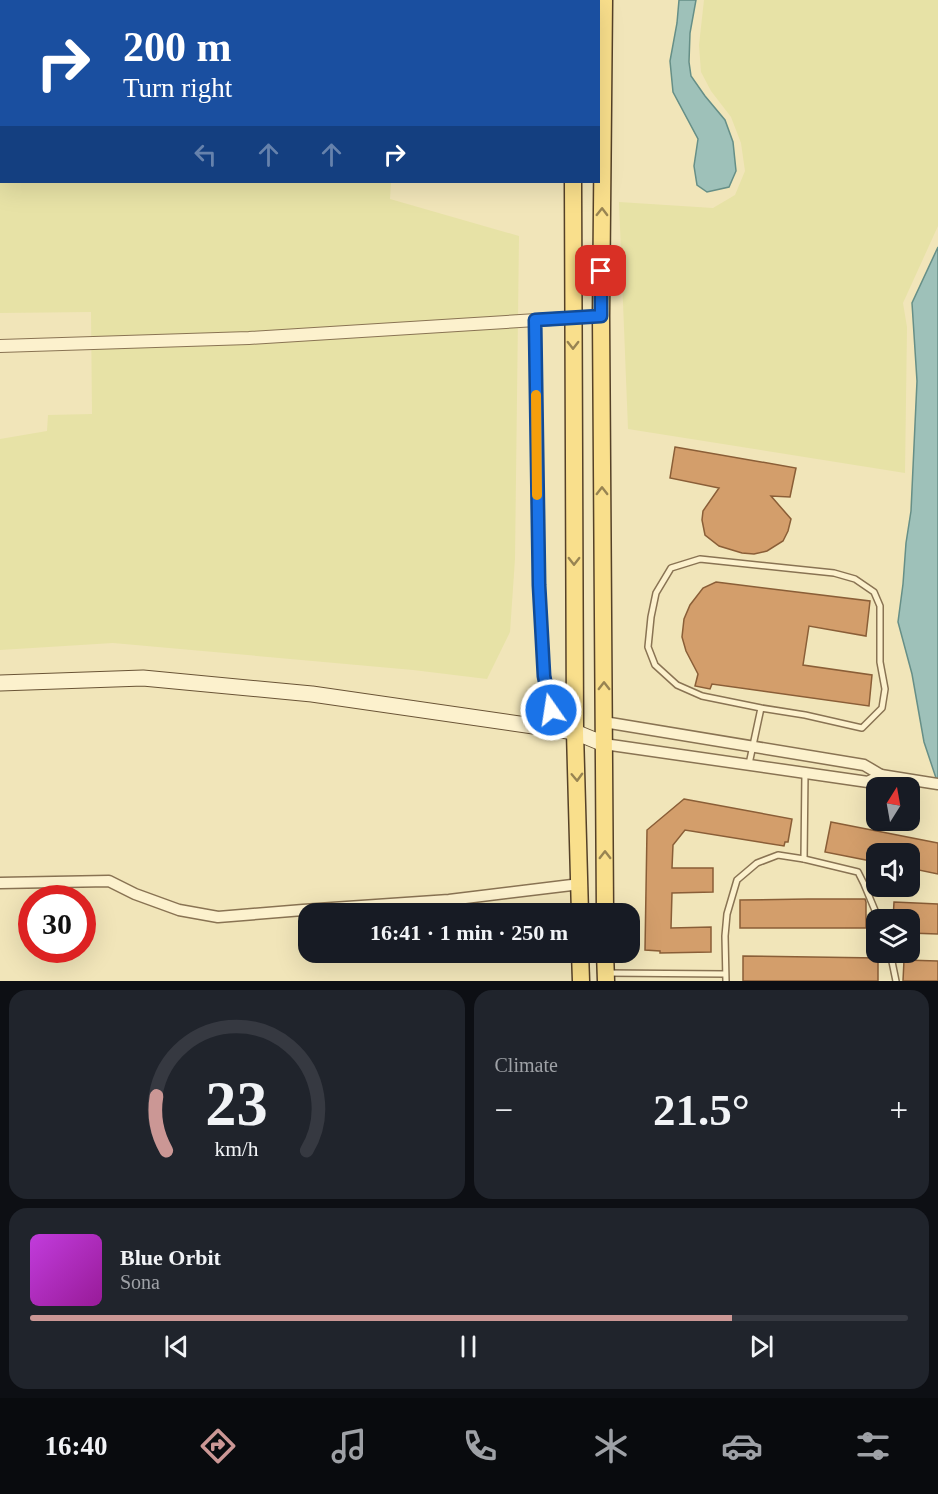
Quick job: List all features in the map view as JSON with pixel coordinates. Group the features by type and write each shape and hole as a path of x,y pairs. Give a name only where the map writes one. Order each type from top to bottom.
{"main road":[{"path":"604,0 601,316 605,903"},
{"path":"573,183 575,732 580,903"},
{"path":"0,683 143,678 312,694 575,732 604,744"},
{"path":"575,732 604,722"},
{"path":"580,963 580,981"}],"street":[{"path":"0,346 229,339 601,316"},
{"path":"535,320 539,574 544,676 551,710 575,732"},
{"path":"604,722 864,765 881,775 938,784"},
{"path":"604,744 868,782 881,775"},
{"path":"0,883 109,882 179,910 218,917 449,900 580,884"}],"lane":[{"path":"700,559 834,573 855,579 874,592 880,606 880,662 885,689 882,708 862,728 761,708 702,696 677,685 655,665 648,647 651,617 656,592 671,568 700,559"},
{"path":"749,764 761,708"},
{"path":"804,859 805,773"},
{"path":"606,977 725,978 724,936 727,914 737,880 757,863 778,855 858,872 874,909"},
{"path":"892,963 896,981"}],"shaded area":[{"path":"704,0 938,0 938,226 903,303 907,327 905,473 628,429 619,202 713,208 735,195 745,171 741,143 731,117 711,91 701,72 699,45"},
{"path":"0,183 391,183 390,199 519,236 515,559 510,632 487,679 413,670 113,643 0,650 0,439 47,431 48,415 92,414 91,312 0,313"}],"water":[{"path":"679,0 696,0 690,33 691,76 725,120 733,142 736,171 729,187 707,192 697,185 694,166 698,139 673,92 670,61"},
{"path":"938,247 938,784 924,742 912,674 898,622 911,511 917,381 912,303"}],"building":[{"path":"675,447 796,468 790,497 771,496 791,519 783,541 767,551 754,554 719,546 705,535 703,511 719,488 670,478"},
{"path":"716,582 870,601 866,636 809,626 803,665 872,675 869,706 712,684 710,689 695,686 698,674 686,651 682,637 684,619 690,605 703,588"},
{"path":"684,799 792,819 788,842 785,842 784,846 685,830 673,845 672,868 713,868 713,892 672,893 671,928 711,927 711,952 660,953 660,951 645,950 647,830"},
{"path":"831,822 866,829 866,831 938,843 938,874 920,870 920,843 866,843 866,860 825,852"},
{"path":"865,899 866,928 740,928 740,900"},
{"path":"894,902 938,904 938,934 920,933 920,909 894,909"},
{"path":"743,956 866,958 866,963 878,963 878,981 743,981"},
{"path":"938,961 938,981 903,981 904,963"}],"slow traffic":[{"path":"536,395 537,495"}],"route":[{"path":"551,710 544,676 539,585 535,320 601,316 601,271"}]}
